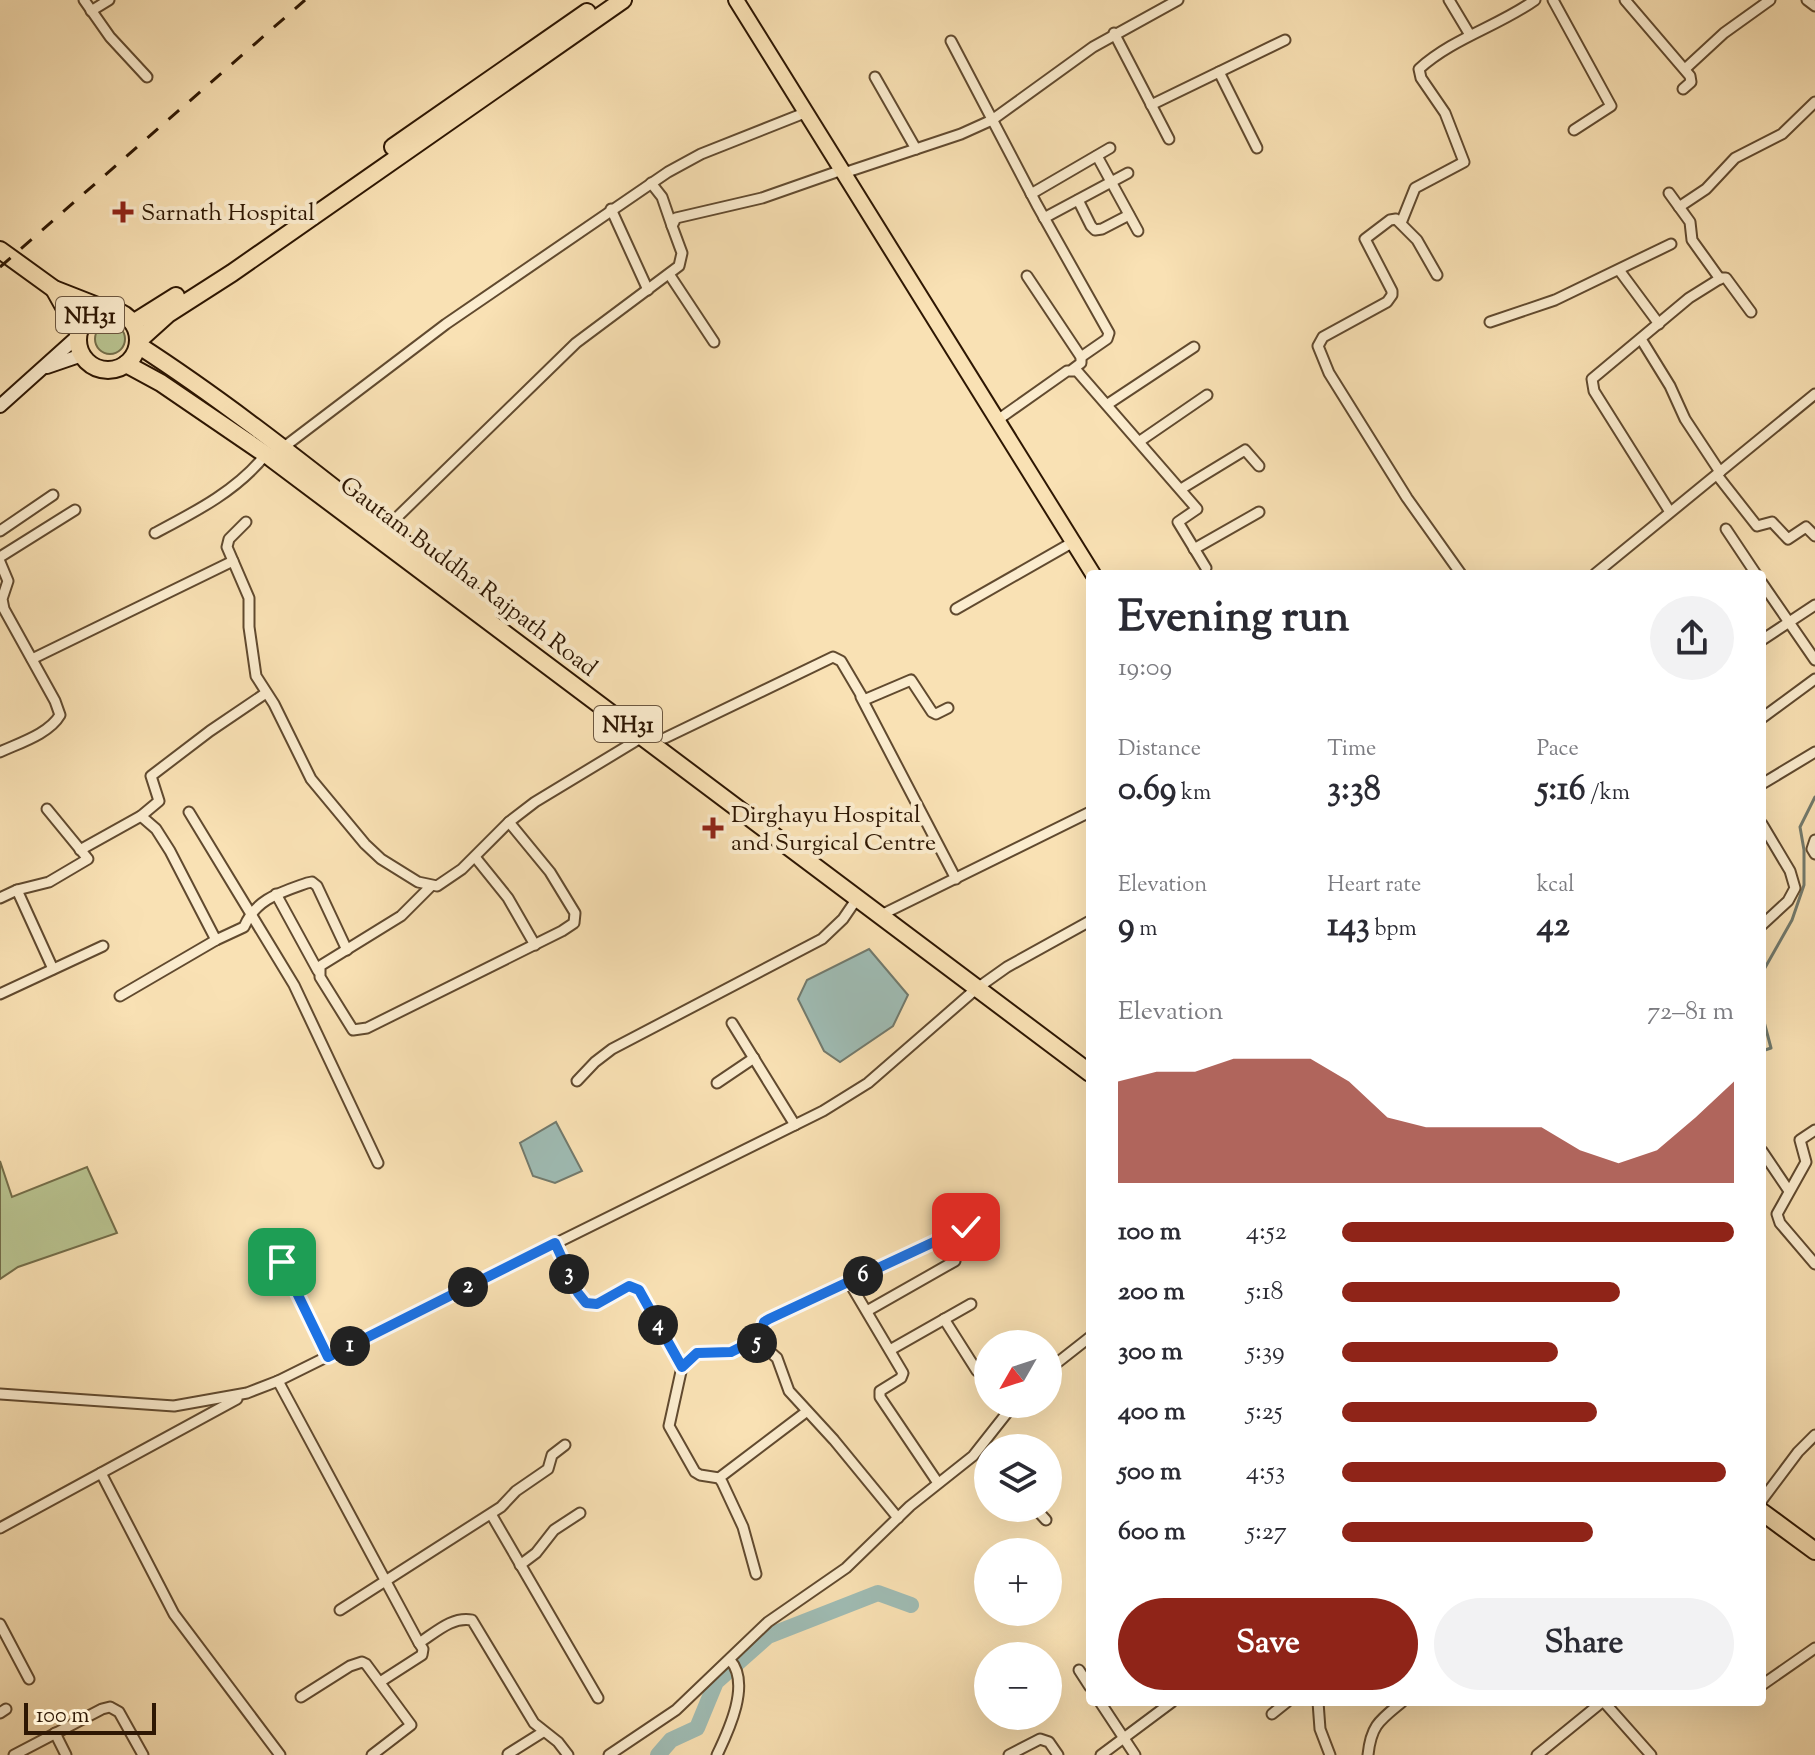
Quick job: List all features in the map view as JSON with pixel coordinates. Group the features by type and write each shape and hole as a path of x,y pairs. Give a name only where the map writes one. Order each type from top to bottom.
{"highway":[{"path":"133,323 250,249 605,0"},
{"path":"138,343 168,314 232,273 623,0"},
{"name":"NH31","path":"0,250 54,289 118,311 133,323 138,343 136,352 126,364 104,370 88,363 82,355 78,334 54,289"},
{"name":"NH31","path":"78,334 85,319 105,309"},
{"name":"NH31","path":"138,343 196,381 273,453"},
{"name":"Gautam Buddha Rajpath Road","path":"126,364 273,453 382,532 644,736 858,897 886,913 1086,1070"},
{"name":"NH31","path":"382,532 665,738 886,913"},
{"name":"NH31","path":"980,986 1086,1060"},
{"path":"1766,1504 1815,1541"},
{"path":"1766,1515 1815,1551"}],"main road":[{"path":"736,0 1091,570"}],"street":[{"path":"84,0 110,37 147,77"},
{"path":"91,11 109,0"},
{"path":"672,226 676,218 685,214 748,202 916,149 992,120 1114,33 1178,0"},
{"path":"1449,0 1470,35"},
{"path":"1401,223 1415,188 1464,162 1445,113 1419,73 1423,66 1470,35 1512,16 1535,0"},
{"path":"1553,0 1611,106 1574,130"},
{"path":"1625,0 1685,69 1691,79 1683,89"},
{"path":"1685,69 1735,24 1770,0"},
{"path":"1807,0 1815,6"},
{"path":"1114,33 1169,139"},
{"path":"1151,105 1285,40"},
{"path":"951,41 1031,194 1109,333 1107,339 1081,357"},
{"path":"1219,72 1257,148"},
{"path":"875,77 916,149"},
{"path":"1679,207 1706,189 1735,158 1782,134 1815,102"},
{"path":"155,533 188,516 240,481 446,324 651,183 701,154 807,112"},
{"path":"1031,194 1110,148"},
{"path":"1097,156 1138,231"},
{"path":"1044,218 1128,173"},
{"path":"382,532 576,343 669,274 683,259 662,197 651,183"},
{"path":"1669,193 1690,222 1692,240 1720,279"},
{"path":"1078,200 1095,230 1129,215"},
{"path":"611,209 648,290"},
{"path":"1437,275 1417,240 1396,219 1390,220 1365,239 1392,291 1390,299 1323,337 1318,346 1329,373 1407,498 1458,570"},
{"path":"1490,322 1555,300 1671,244"},
{"path":"1619,270 1659,324"},
{"path":"669,274 714,342"},
{"path":"999,419 1081,363 1081,357 1027,276"},
{"path":"1670,512 1592,386 1592,379 1689,298 1720,279 1726,278 1751,312"},
{"path":"0,406 78,334"},
{"path":"1641,339 1670,386 1685,419 1757,526 1772,522 1788,539 1806,527 1815,536"},
{"path":"1108,404 1194,347"},
{"path":"44,368 82,355"},
{"path":"1073,369 1082,374 1197,509 1178,522 1206,568"},
{"path":"1600,570 1815,394"},
{"path":"1140,441 1207,395"},
{"path":"1181,489 1245,450 1259,466"},
{"path":"0,531 53,495"},
{"path":"0,752 45,729 60,715 4,609 2,599 8,581 0,560 75,510"},
{"path":"1194,549 1259,512"},
{"path":"246,522 227,543 249,598 254,670 319,791 381,859 418,882 431,886"},
{"path":"1726,529 1753,570"},
{"path":"956,609 1075,541"},
{"path":"32,659 233,561"},
{"path":"1766,589 1815,660"},
{"path":"1766,637 1815,605"},
{"path":"665,738 833,657 841,661 956,879"},
{"path":"1766,715 1815,679"},
{"path":"860,696 868,700 911,680 932,712 936,714 948,708"},
{"path":"80,850 141,816 159,801 151,776 266,693"},
{"path":"318,971 326,962 401,916 431,886 443,883 535,802 644,736"},
{"path":"1766,781 1815,752"},
{"path":"0,898 49,882 88,859 47,809"},
{"path":"189,812 294,985 378,1163"},
{"path":"141,816 156,829 170,851 216,940"},
{"path":"886,913 1086,817"},
{"path":"276,894 349,1027 359,1031 535,945 569,927 576,918 550,872 509,822"},
{"path":"1766,831 1790,871 1795,888 1788,901 1766,921"},
{"path":"1815,840 1812,849 1815,854"},
{"path":"475,857 508,898 535,945"},
{"path":"120,996 244,927 251,911 276,894 307,883 315,883 347,950"},
{"path":"17,890 53,969"},
{"path":"577,1081 612,1049 822,939 843,919 858,897"},
{"path":"0,1528 247,1393 328,1357 795,1125 868,1083 980,986 1007,967 1086,923"},
{"path":"0,994 103,946"},
{"path":"732,1023 795,1125"},
{"path":"717,1083 754,1058"},
{"path":"1815,1130 1800,1140 1806,1162 1777,1218 1815,1264"},
{"path":"1766,1157 1789,1191"},
{"path":"758,1343 764,1322 769,1319 966,1227"},
{"path":"555,1243 578,1293 586,1303 597,1304 629,1286 639,1290 682,1367"},
{"path":"867,1311 955,1261"},
{"path":"282,1262 328,1357"},
{"path":"849,1282 903,1375 880,1391 879,1395 938,1483"},
{"path":"890,1350 971,1304"},
{"path":"944,1319 974,1366"},
{"path":"1062,1359 1086,1340"},
{"path":"806,1412 719,1478 695,1472 669,1426 682,1367 697,1353 731,1352 749,1343 758,1343 777,1358 789,1391 898,1518"},
{"path":"278,1381 423,1649 422,1655 380,1682"},
{"path":"0,1394 174,1406 247,1393"},
{"path":"1766,1496 1798,1452 1815,1435"},
{"path":"340,1610 491,1514 516,1491 548,1469 552,1455 565,1445"},
{"path":"609,1755 676,1710 733,1664 768,1622 846,1568 938,1483 974,1459"},
{"path":"101,1473 174,1614 280,1755"},
{"path":"719,1478 743,1527 756,1574"},
{"path":"520,1565 536,1553 554,1530 580,1513"},
{"path":"491,1514 598,1698"},
{"path":"419,1643 452,1622 466,1618 472,1620 529,1715 568,1755"},
{"path":"0,1624 29,1679"},
{"path":"1766,1682 1815,1648"},
{"path":"301,1697 357,1663 366,1664 411,1725 372,1755"},
{"path":"717,1755 729,1730 740,1683 733,1664"},
{"path":"1079,1670 1086,1681"},
{"path":"1103,1706 1135,1755"},
{"path":"1101,1755 1167,1706"},
{"path":"1272,1714 1282,1706"},
{"path":"1318,1706 1320,1729 1330,1755"},
{"path":"1368,1755 1372,1730 1397,1706"},
{"path":"1537,1755 1598,1706"},
{"path":"1607,1706 1651,1755"},
{"path":"14,1755 102,1709 115,1709 143,1755"},
{"path":"508,1754 543,1732"},
{"path":"55,1733 66,1755"},
{"path":"1009,1755 1040,1739 1049,1742 1058,1755"}],"green space":[{"path":"110,324 121,328 125,339 121,350 110,354 99,350 95,339 99,328"},
{"path":"0,1161 12,1197 87,1167 117,1233 18,1267 0,1279"}],"water":[{"path":"869,949 908,995 893,1026 840,1062 824,1051 798,999 807,980"},
{"path":"556,1122 582,1171 555,1183 533,1176 520,1143"}],"waterway":[{"path":"1766,966 1792,920 1804,885 1804,850 1800,827 1815,797"},
{"path":"1766,1029 1771,1048 1766,1050"},
{"path":"658,1755 671,1740 697,1728 716,1682 768,1636 878,1593 911,1605"}],"railway":[{"path":"0,267 305,0"}],"place":[{"name":"Sarnath Hospital","path":"123,212"},
{"name":"Dirghayu Hospital and Surgical Centre","path":"713,828"}],"route":[{"path":"282,1262 328,1357 555,1243 578,1293 586,1303 597,1304 629,1286 639,1290 682,1367 697,1353 731,1352 749,1343 758,1343 764,1322 769,1319 966,1227"}]}
